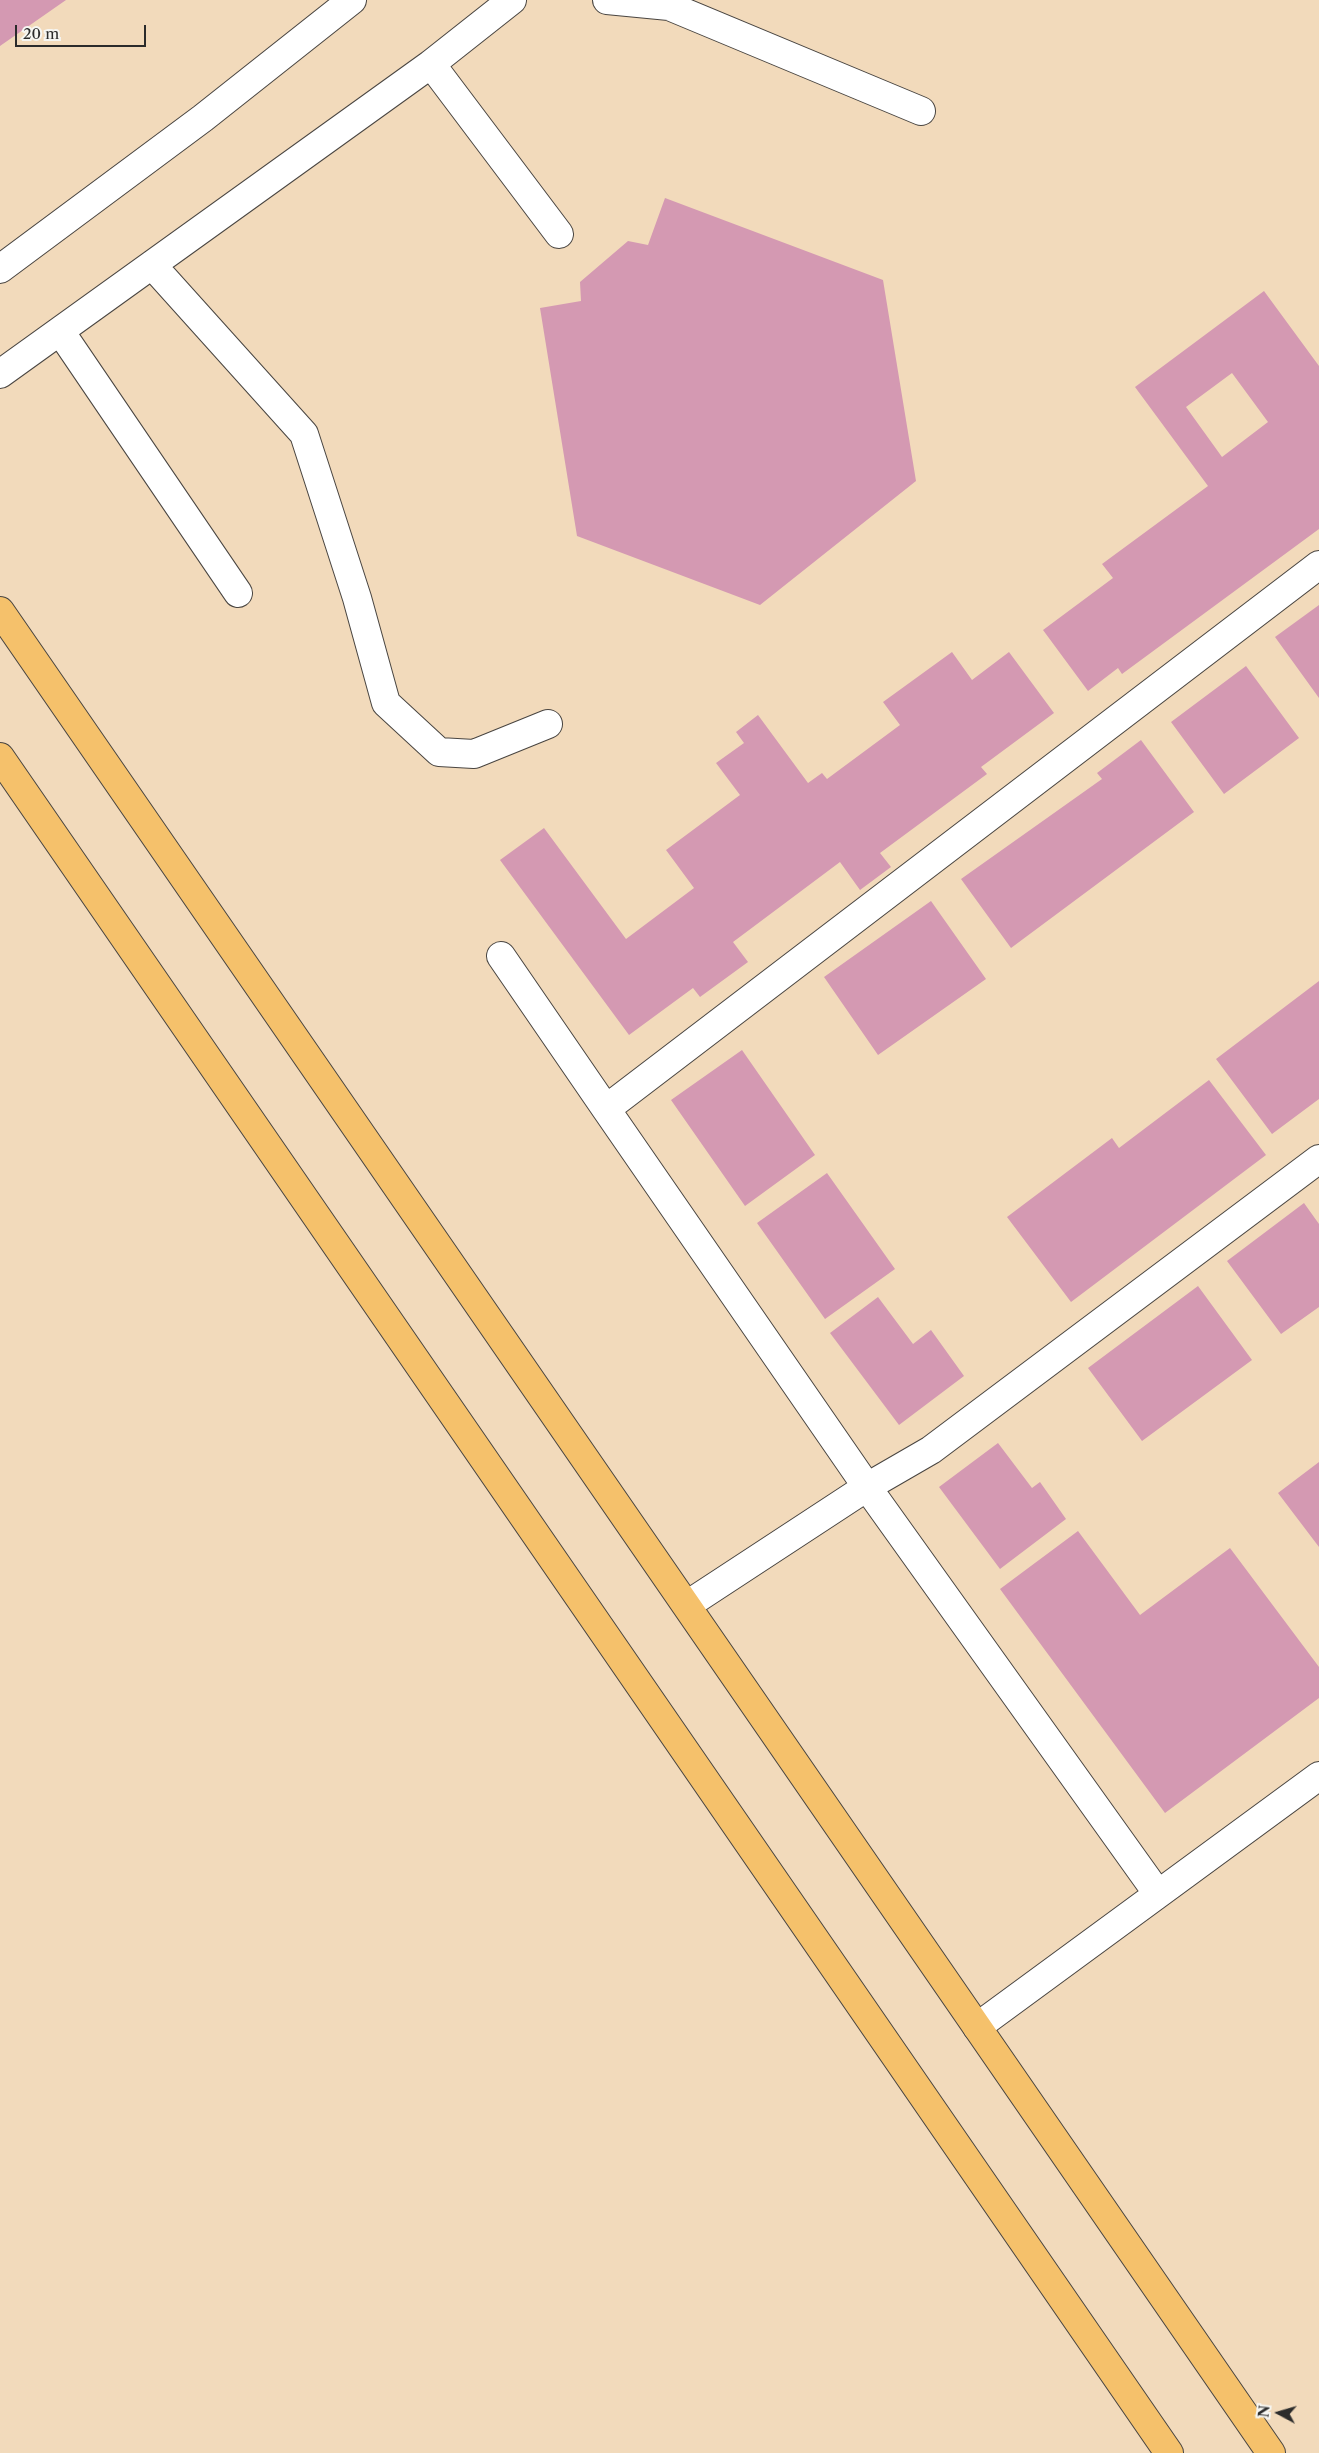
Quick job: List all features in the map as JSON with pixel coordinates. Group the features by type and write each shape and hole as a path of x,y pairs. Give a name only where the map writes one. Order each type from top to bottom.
{"highway":[{"path":"0,611 1271,2453"},
{"path":"0,757 1169,2453"}],"street":[{"path":"0,269 203,118 352,0"},
{"path":"0,374 431,64 512,0"},
{"path":"607,0 669,6 921,111"},
{"path":"431,64 559,234"},
{"path":"152,265 304,434 357,598 386,703 440,752 474,754 548,724"},
{"path":"60,331 238,593"},
{"path":"606,1108 1319,565"},
{"path":"501,956 867,1487 1158,1894"},
{"path":"687,1605 867,1487 931,1450 1319,1160"},
{"path":"977,2028 1319,1776"}],"building":[{"path":"0,0 66,0 0,46"},
{"path":"665,198 883,280 916,481 760,605 577,536 540,308 581,301 580,282 628,241 648,245"},
{"path":"1264,291 1319,366 1319,529 1122,674 1118,668 1088,691 1043,630 1113,578 1102,564 1208,486 1135,387","holes":["1232,373 1268,422 1222,457 1186,407"]},
{"path":"1319,605 1319,698 1275,637"},
{"path":"952,652 972,680 1009,652 1054,713 981,767 987,774 880,853 891,867 860,890 840,862 733,942 748,962 700,997 693,988 629,1035 500,860 544,828 626,939 694,888 666,850 740,795 716,763 744,743 736,732 758,715 808,783 822,773 827,779 900,725 883,702"},
{"path":"1246,666 1299,738 1224,794 1171,722"},
{"path":"1141,740 1194,812 1011,948 961,879 1102,779 1097,773"},
{"path":"931,901 986,979 878,1055 824,977"},
{"path":"1319,981 1319,1099 1272,1134 1216,1059"},
{"path":"742,1050 815,1155 745,1206 671,1100"},
{"path":"1209,1080 1266,1155 1071,1302 1007,1217 1112,1138 1119,1148"},
{"path":"827,1173 895,1269 825,1319 757,1223"},
{"path":"1304,1203 1319,1224 1319,1307 1281,1334 1227,1261"},
{"path":"1198,1286 1252,1360 1142,1441 1088,1368"},
{"path":"878,1297 913,1344 931,1330 964,1376 899,1425 830,1333"},
{"path":"998,1443 1032,1488 1040,1482 1066,1519 1000,1569 939,1487"},
{"path":"1319,1462 1319,1547 1278,1493"},
{"path":"1078,1531 1140,1615 1230,1548 1319,1667 1319,1698 1165,1813 1000,1589"}]}
